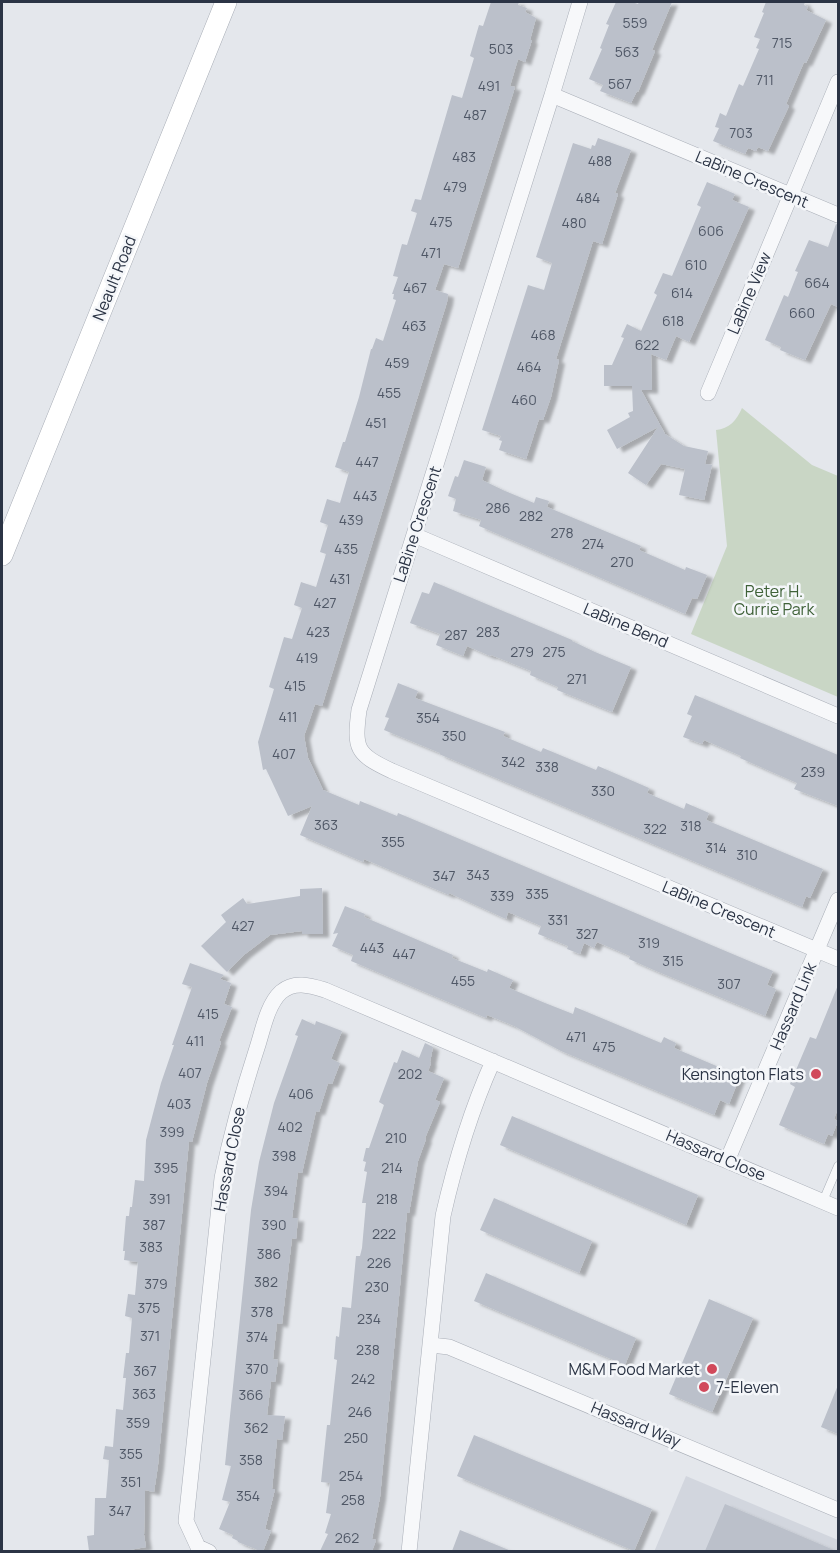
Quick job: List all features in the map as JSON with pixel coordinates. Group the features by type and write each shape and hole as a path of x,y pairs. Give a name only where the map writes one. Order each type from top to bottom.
{"main road":[{"name":"Neault Road","path":"2,555 226,2"}],"street":[{"path":"552,95 580,2"},
{"name":"LaBine View","path":"708,393 838,82"},
{"name":"LaBine Crescent","path":"838,215 552,95 359,710 356,736 361,751 371,761 392,771 838,959"},
{"name":"LaBine Bend","path":"414,535 838,716"},
{"path":"817,950 838,900"},
{"name":"Hassard Link","path":"727,1161 817,950"},
{"name":"Hassard Close","path":"209,1551 198,1547 186,1521 222,1178 230,1138 274,1000 282,991 292,986 305,984 335,994 838,1208"},
{"path":"409,1551 443,1215 452,1176 493,1061"},
{"name":"Hassard Way","path":"431,1345 449,1347 838,1510"}],"lane":[{"path":"823,1201 838,1166"}],"shaded area":[{"path":"686,1476 838,1540 838,1551 654,1552"}],"green space":[{"name":"Peter H. Currie Park","path":"742,408 812,465 838,476 838,697 691,634 727,546 716,430 732,423"}],"building":[{"path":"491,2 519,2 518,5 527,8 525,12 536,18 530,40 532,40 525,62 518,59 510,86 515,87 458,268 444,264 435,290 448,294 447,302 322,706 315,704 304,736 308,758 323,790 359,805 360,801 397,816 398,813 773,971 767,985 776,989 765,1016 656,971 629,959 630,956 597,942 594,948 584,943 580,954 567,949 568,946 538,934 541,926 508,912 506,919 449,893 449,895 364,859 363,862 300,835 312,806 288,816 266,769 263,770 258,742 274,689 269,687 284,637 292,639 302,608 294,605 301,582 316,587 326,554 320,552 328,525 320,522 327,499 340,503 349,472 335,467 359,397 371,349 376,338 383,341 396,300 393,299 394,294 392,294 398,277 393,276 402,244 407,245 417,213 411,211 415,199 421,200 452,95 462,98 474,58 470,56 479,25 483,26"},
{"path":"616,2 638,4 639,2 672,2 652,50 655,51 631,103 600,91 603,85 589,79 602,49 600,48 609,25 606,24"},
{"path":"766,2 805,2 804,5 808,7 806,10 826,20 806,63 804,62 786,104 789,106 768,151 758,147 756,151 748,148 745,154 713,141 719,128 715,127 720,113 726,116 739,84 743,86 759,49 756,48 760,39 754,37"},
{"path":"598,138 631,150 615,193 618,194 602,244 593,241 556,359 559,360 551,397 543,420 539,419 526,459 499,450 501,436 482,430 528,285 544,290 552,263 536,257 573,143 591,149"},
{"path":"707,182 735,194 732,200 749,207 689,342 676,336 666,360 651,354 652,390 641,390 665,434 684,446 708,451 705,464 712,465 704,500 679,495 685,469 661,464 646,485 628,473 658,427 617,449 607,430 630,417 628,413 633,411 632,386 604,386 604,365 612,365 624,338 621,337 627,324 641,331 657,295 654,293 663,273 672,276 701,207 697,205"},
{"path":"836,224 838,225 838,307 831,304 805,360 780,350 781,347 765,340 784,295 788,297 798,272 795,271 809,240 828,247"},
{"path":"464,460 486,467 482,480 505,491 534,503 536,497 549,501 547,507 641,546 639,550 685,570 686,567 707,575 697,599 692,598 685,614 479,526 481,520 453,511 456,499 448,496"},
{"path":"434,582 631,667 612,712 557,690 558,687 530,675 531,671 491,655 467,646 463,656 436,645 440,634 410,623 422,592 429,594"},
{"path":"398,683 418,691 415,698 505,732 503,736 541,752 543,748 596,770 598,766 649,788 647,793 684,809 686,803 709,813 706,820 823,869 810,898 806,896 802,907 384,730 389,718 385,717"},
{"path":"695,695 838,755 838,806 794,789 797,783 740,758 741,756 704,740 702,744 683,737 692,716 687,714"},
{"path":"322,888 323,934 302,934 302,931 270,935 245,954 227,972 201,946 226,922 221,915 243,898 247,904 300,896 300,889"},
{"path":"345,906 365,914 364,917 453,955 452,958 487,972 488,969 513,980 509,988 573,1014 575,1007 661,1043 664,1037 676,1043 674,1048 740,1076 729,1104 720,1100 714,1115 561,1051 514,1026 487,1015 486,1018 351,961 353,955 332,946 338,933 333,934"},
{"path":"190,963 224,975 220,979 231,983 224,1004 232,1007 219,1041 221,1042 207,1083 192,1142 189,1141 158,1465 154,1492 145,1490 146,1547 129,1551 89,1551 87,1536 94,1535 95,1498 106,1498 109,1460 103,1459 105,1446 113,1447 116,1409 123,1410 126,1378 123,1378 126,1353 129,1353 132,1318 125,1316 128,1294 135,1295 138,1262 124,1260 126,1216 129,1216 130,1207 132,1207 135,1180 144,1181 146,1140 174,1045 172,1045 192,987 182,984"},
{"name":"Kensington Flats","path":"838,985 838,1108 834,1119 838,1121 832,1136 828,1134 824,1144 779,1125 795,1087 790,1084 810,1037 816,1039"},
{"path":"302,1019 315,1025 316,1021 342,1031 331,1059 340,1063 332,1084 328,1083 319,1112 316,1111 302,1173 298,1172 292,1218 298,1218 296,1239 292,1238 282,1324 277,1323 273,1359 278,1360 275,1382 271,1381 267,1415 285,1416 282,1440 277,1439 272,1489 275,1489 265,1529 271,1531 263,1551 260,1551 238,1542 232,1538 233,1535 219,1529 230,1502 222,1500 231,1466 225,1465 251,1210 259,1162 274,1103"},
{"path":"425,1043 433,1047 428,1071 444,1078 435,1100 440,1102 418,1161 409,1213 407,1212 380,1497 372,1539 376,1540 372,1551 320,1551 328,1534 325,1533 331,1514 326,1513 330,1483 321,1482 337,1360 334,1359 336,1336 339,1337 342,1307 351,1308 356,1256 360,1256 362,1248 366,1203 362,1203 367,1172 364,1171 366,1162 363,1161 384,1105 379,1102 394,1062 397,1063 402,1050 419,1058"},
{"path":"512,1116 698,1195 686,1225 500,1145"},
{"path":"494,1198 592,1241 579,1273 480,1230"},
{"path":"486,1273 636,1338 625,1365 474,1301"},
{"path":"709,1299 753,1318 712,1412 669,1394"},
{"path":"838,1385 838,1434 821,1427"},
{"path":"474,1435 652,1509 634,1551 457,1476"},
{"path":"725,1504 836,1551 705,1551"},
{"path":"460,1530 511,1551 452,1551"}],"place":[{"name":"Kensington Flats","path":"816,1074"},
{"name":"M&M Food Market","path":"712,1369"},
{"name":"7-Eleven","path":"704,1387"}]}
